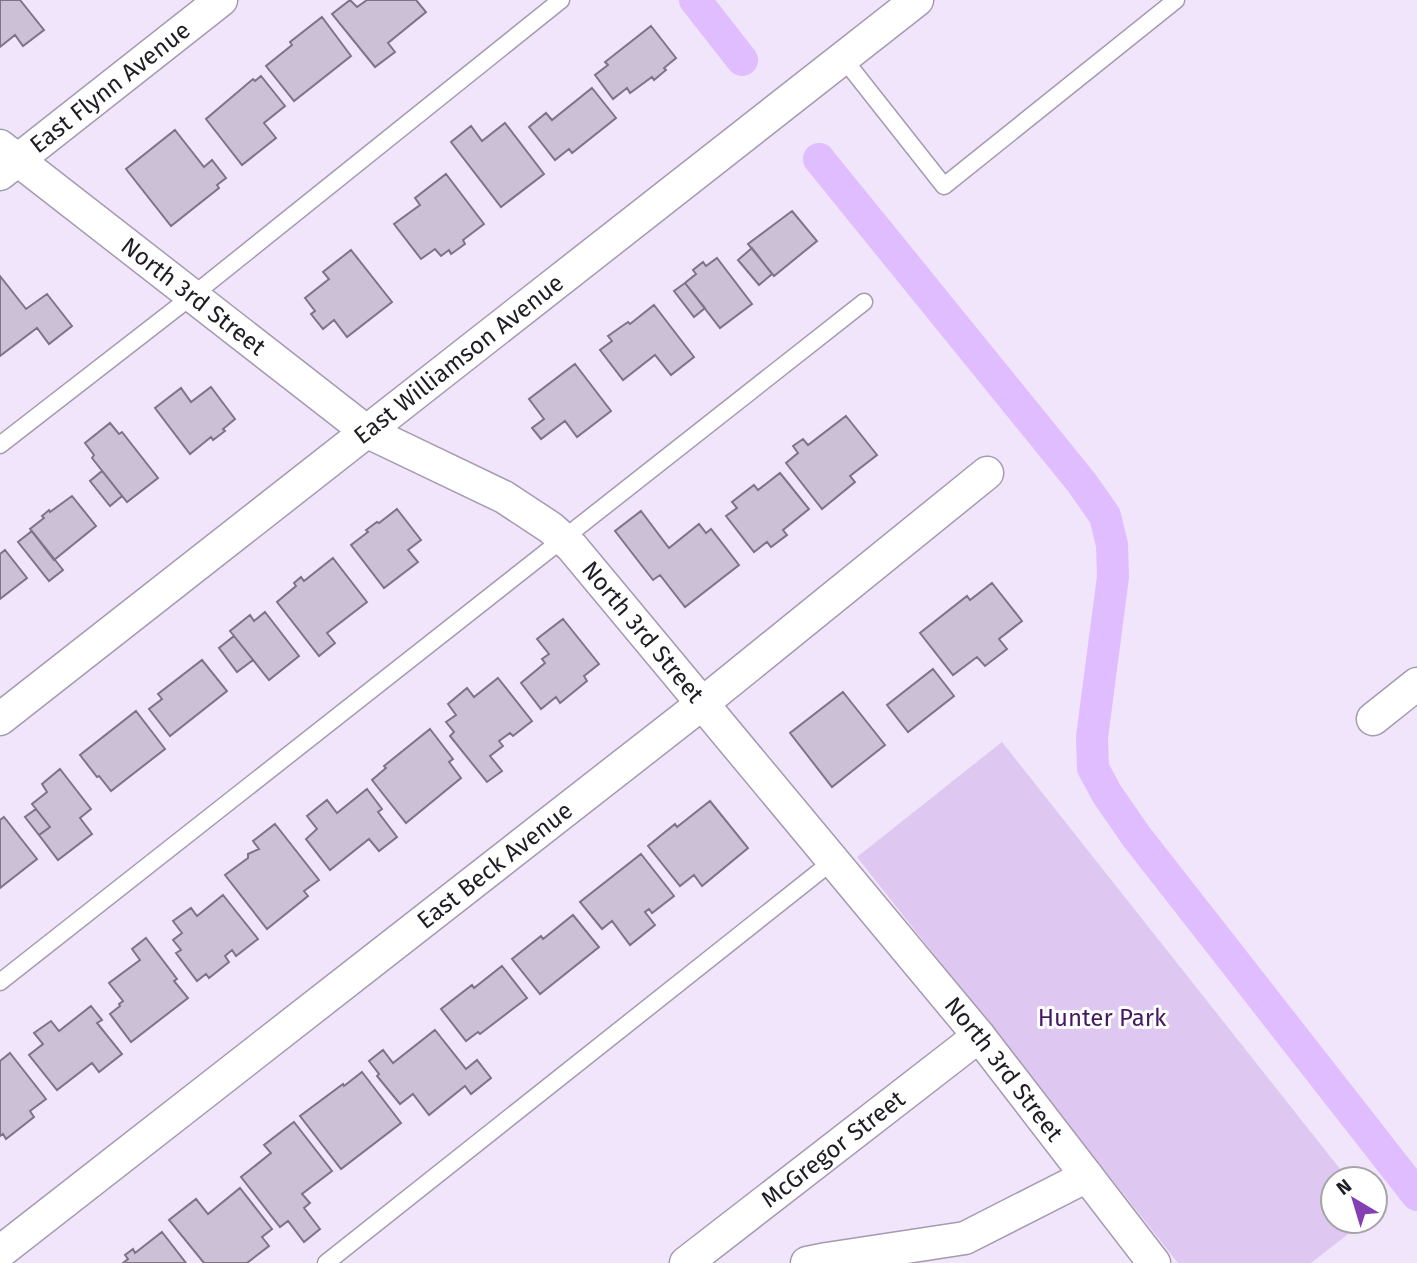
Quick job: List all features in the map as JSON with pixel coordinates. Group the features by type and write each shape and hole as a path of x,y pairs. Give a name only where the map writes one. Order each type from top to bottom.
{"street":[{"name":"East Flynn Avenue","path":"6,160 221,0"},
{"name":"East Williamson Avenue","path":"0,719 917,0"},
{"name":"North 3rd Street","path":"6,160 191,296 366,431 504,497 551,528 572,547 979,1035 1154,1263"},
{"name":"East Beck Avenue","path":"0,1252 703,703 987,473"},
{"path":"1373,719 1417,684"},
{"name":"McGregor Street","path":"686,1263 979,1035"},
{"path":"807,1263 965,1238 1087,1176"}],"lane":[{"path":"0,445 561,0"},
{"path":"843,58 944,186 1176,0"},
{"path":"0,982 864,302"},
{"path":"326,1263 834,860"}],"green space":[{"name":"Hunter Park","path":"1002,742 1337,1165 1319,1165 1319,1235 1347,1235 1311,1263 1178,1263 857,857"}],"building":[{"path":"0,0 20,0 44,30 23,46 15,35 0,47"},
{"path":"350,0 357,7 367,0 416,0 426,12 388,43 395,52 375,67 332,14"},
{"path":"322,17 351,56 294,101 266,66 292,45 290,42"},
{"path":"651,26 676,58 654,80 652,77 630,93 627,88 613,99 595,75 608,65 605,62"},
{"path":"261,76 285,106 264,123 276,138 242,165 206,119 253,79 255,81"},
{"path":"592,88 616,118 572,153 569,149 555,160 529,127 546,113 552,120"},
{"path":"505,123 544,174 501,207 451,142 471,126 482,141"},
{"path":"175,130 204,167 212,160 226,178 217,185 219,188 171,226 126,169"},
{"path":"446,174 484,224 463,240 465,244 451,254 449,250 441,256 435,249 421,259 394,224 420,205 415,198"},
{"path":"792,211 817,241 774,276 748,244"},
{"path":"752,248 772,274 759,285 738,260"},
{"path":"351,250 392,302 347,337 334,320 323,329 311,314 315,311 305,298 329,279 323,272"},
{"path":"717,258 752,304 720,328 685,283 696,274 693,270 703,262 706,266"},
{"path":"0,276 26,309 47,294 72,326 49,344 37,328 0,356"},
{"path":"685,283 705,308 694,317 674,291"},
{"path":"654,305 694,357 671,375 655,355 623,380 600,350 612,341 608,336 628,322 630,324"},
{"path":"575,364 611,411 577,437 565,421 541,439 532,428 544,419 529,399"},
{"path":"211,387 235,419 223,429 225,431 213,440 211,437 190,454 155,408 181,388 191,402"},
{"path":"846,416 877,455 850,476 855,482 822,509 786,463 798,453 793,446 803,439 808,445"},
{"path":"110,423 119,434 122,432 158,478 127,502 92,458 94,455 85,443"},
{"path":"102,471 122,496 110,506 90,481"},
{"path":"780,473 809,509 783,530 787,535 771,547 767,542 754,552 726,516 737,508 732,502 754,485 758,490"},
{"path":"72,496 96,526 54,560 30,529 44,518 42,516 49,510 50,512"},
{"path":"397,509 421,540 408,550 418,562 384,588 351,545 368,532 366,530"},
{"path":"641,511 669,548 699,524 706,533 711,529 739,565 685,607 660,575 653,580 615,531"},
{"path":"32,531 63,570 49,581 18,542"},
{"path":"5,550 27,578 0,599 0,554"},
{"path":"333,558 367,602 327,633 335,643 319,656 277,602 296,586 294,583 301,577 304,581"},
{"path":"992,583 1022,621 999,639 1007,649 985,666 977,657 953,675 920,633 967,596 970,600"},
{"path":"265,612 299,656 269,680 230,631 250,615 254,621"},
{"path":"563,619 599,664 584,676 587,681 560,703 556,697 541,709 521,683 545,663 542,659 549,654 537,639"},
{"path":"234,636 253,660 237,672 219,648"},
{"path":"202,660 227,691 170,736 149,709 162,699 158,694"},
{"path":"933,669 954,696 908,732 887,705"},
{"path":"498,678 532,721 513,736 510,733 499,741 503,746 490,756 502,771 487,782 450,736 454,732 446,722 456,715 448,704 467,688 474,697"},
{"path":"843,692 885,745 832,787 790,733"},
{"path":"136,711 165,749 111,791 80,755"},
{"path":"430,729 453,759 449,762 461,778 406,823 372,780 386,768 384,766"},
{"path":"60,769 91,809 80,818 92,834 58,860 39,835 50,827 32,804 47,792 42,784"},
{"path":"367,789 382,809 378,812 397,837 379,851 369,839 330,870 306,839 317,829 307,816 327,800 337,813"},
{"path":"710,801 748,848 702,886 694,875 680,886 648,846"},
{"path":"36,809 50,827 39,835 25,817"},
{"path":"4,817 37,859 0,888 0,820"},
{"path":"275,824 319,880 304,891 308,896 267,929 225,875 248,858 248,854 259,849 253,841"},
{"path":"641,854 674,896 652,913 649,909 645,912 655,925 630,945 612,921 602,929 580,902"},
{"path":"223,895 258,939 236,956 232,950 225,956 229,962 209,978 206,974 197,981 176,953 181,950 173,940 182,933 173,921 191,908 197,916"},
{"path":"573,915 599,947 540,994 512,959"},
{"path":"146,938 188,998 131,1042 110,1014 123,1001 109,983 140,960 132,949"},
{"path":"502,966 527,998 480,1034 478,1032 466,1041 441,1009"},
{"path":"91,1006 102,1020 97,1023 122,1054 99,1072 92,1063 57,1090 29,1055 43,1044 34,1033 51,1021 59,1031"},
{"path":"435,1030 466,1069 477,1060 491,1078 471,1094 465,1086 429,1115 413,1094 400,1104 377,1076 379,1074 369,1061 383,1050 393,1063"},
{"path":"10,1053 46,1099 30,1111 34,1117 6,1139 3,1134 0,1136 0,1061"},
{"path":"362,1072 401,1123 341,1169 300,1116"},
{"path":"294,1122 332,1171 302,1194 310,1203 304,1208 320,1229 304,1242 288,1221 280,1227 241,1177 271,1153 264,1145"},
{"path":"240,1188 272,1229 262,1237 269,1246 247,1263 204,1263 169,1220 196,1199 208,1214"},
{"path":"162,1232 186,1263 123,1263 128,1259 125,1255 133,1249 135,1253"}],"waterway":[{"path":"695,0 742,60"},
{"path":"819,159 1082,483 1105,516 1112,545 1113,577 1092,737 1093,768 1136,836 1417,1195"}]}
